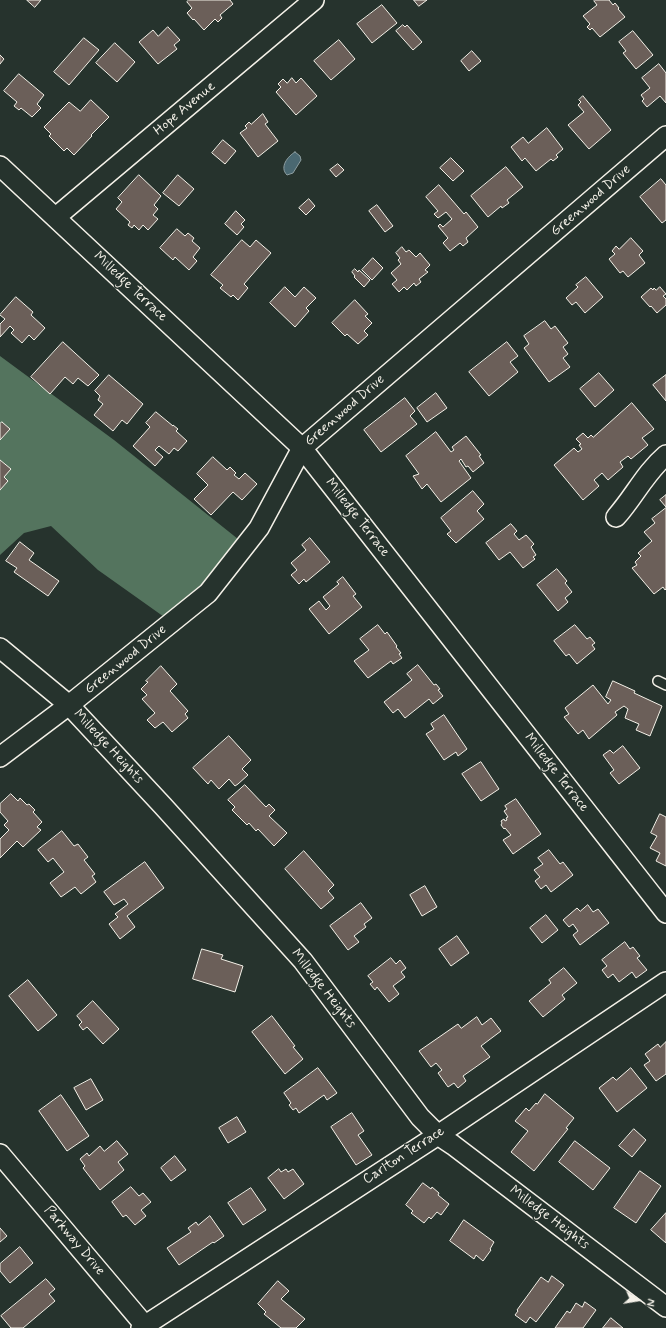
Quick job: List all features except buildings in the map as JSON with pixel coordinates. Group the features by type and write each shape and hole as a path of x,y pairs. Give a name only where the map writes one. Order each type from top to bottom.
{"street":[{"name":"Hope Avenue","path":"56,217 314,0"},
{"name":"Greenwood Drive","path":"0,757 69,705 208,593 259,528 302,448 666,136"},
{"name":"Milledge Terrace","path":"0,166 302,448 666,912"},
{"path":"616,517 636,492 650,470 666,456"},
{"name":"Milledge Heights","path":"0,648 69,705 163,806 303,961 420,1117 438,1135 666,1307"},
{"name":"Carlton Terrace","path":"144,1327 438,1135 666,982"},
{"name":"Parkway Drive","path":"0,1154 144,1327"}],"green space":[{"path":"0,356 114,440 243,543 167,619 98,570 51,526 24,533 0,555"}],"water":[{"path":"295,152 300,156 301,160 293,173 287,175 284,169 285,162"}]}
